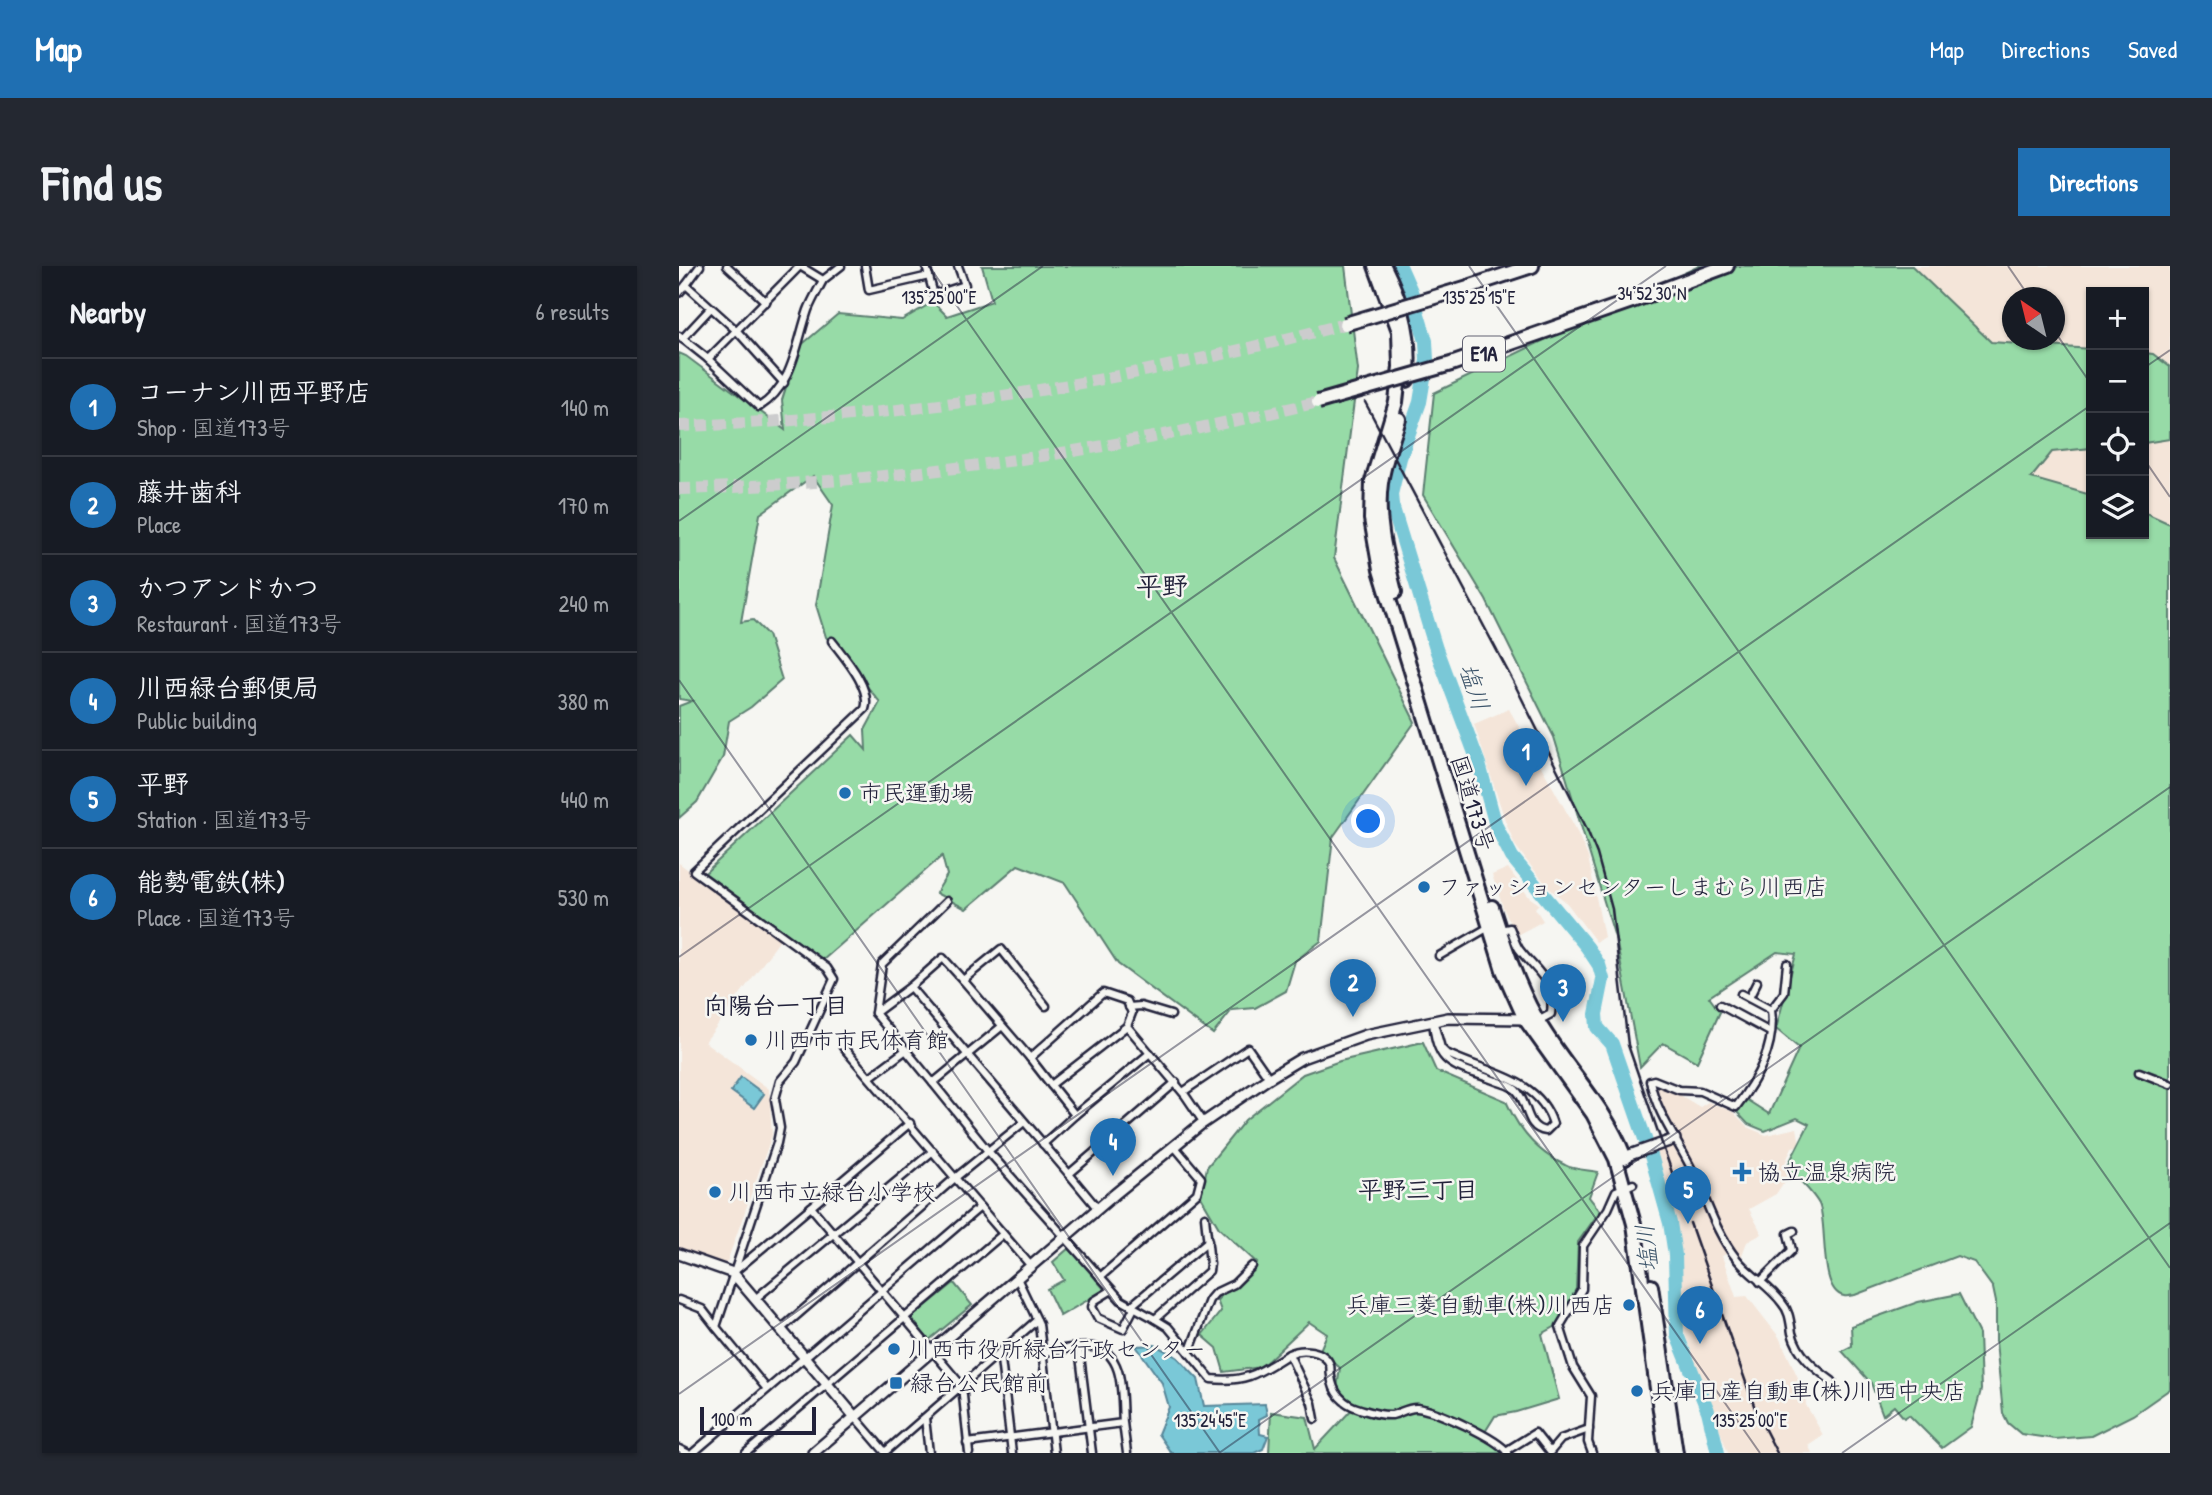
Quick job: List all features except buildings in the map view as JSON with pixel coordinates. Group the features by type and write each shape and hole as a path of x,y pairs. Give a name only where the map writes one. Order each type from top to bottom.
{"highway":[{"name":"国道173号","path":"1375,266 1399,331 1400,367 1396,401 1372,481 1371,519 1380,570 1495,928"},
{"name":"国道173号","path":"1384,266 1404,318 1410,356 1403,404 1381,481 1379,510 1384,548 1495,928 1503,970 1620,1158 1629,1186 1660,1338 1677,1453"},
{"path":"1345,324 1532,266"},
{"name":"E1A","path":"1318,402 1451,364 1727,266"},
{"name":"国道173号","path":"1629,1186 1666,1453"}],"street":[{"path":"679,293 700,266"},
{"path":"727,266 766,302"},
{"path":"708,359 800,266 823,280"},
{"path":"710,309 681,338 708,359 759,407 771,400 784,383 809,307 823,280 841,266"},
{"path":"865,266 869,290 929,276"},
{"path":"926,266 934,295 965,285 958,266"},
{"path":"686,285 737,331 784,383"},
{"path":"716,1326 778,1143 780,1128 775,1100 780,1081 796,1062 834,979 827,968 694,871 865,709 867,702 856,673 831,641"},
{"path":"947,901 882,964 875,1013 988,1151 1121,1300 1168,1327 1211,1379 1252,1377 1299,1349 1323,1355 1330,1365 1334,1390 1340,1400 1350,1406 1376,1414 1392,1415 1417,1408 1465,1425 1507,1452 1535,1433 1550,1452 1561,1439 1590,1429"},
{"path":"813,1453 1174,1146 1203,1123 1302,1058 1366,1035 1433,1020 1533,1020 1551,1014 1553,1002 1550,990 1536,966 1520,950 1510,928 1495,928 1439,956"},
{"path":"963,980 1000,949 1046,1006"},
{"path":"875,1013 943,958 1030,1058 1075,1115"},
{"path":"1787,964 1784,993 1771,1010 1770,1032 1760,1072 1736,1107 1700,1091 1679,1090 1654,1080 1650,1081 1657,1105 1730,1250 1739,1262 1781,1301 1789,1313 1793,1335 1803,1357 1832,1381"},
{"path":"1749,998 1757,982"},
{"path":"910,987 1098,1209"},
{"path":"1030,1058 1103,993 1127,1001 1132,1013 1127,1026 1051,1085"},
{"path":"1741,994 1771,1010"},
{"path":"1129,1007 1141,1006 1171,1016"},
{"path":"1720,1006 1770,1032"},
{"path":"1433,1020 1441,1048 1446,1053 1522,1084 1549,1112 1553,1124 1546,1131 1539,1130 1531,1124 1524,1102 1516,1090 1441,1056 1436,1046 1433,1020"},
{"path":"1127,1026 1183,1092 1203,1123"},
{"path":"933,1083 1001,1027"},
{"path":"843,1047 1031,1266"},
{"path":"1183,1092 1248,1048 1269,1078"},
{"path":"870,1077 906,1050"},
{"path":"1043,1144 1150,1053"},
{"path":"2139,1072 2170,1084"},
{"path":"1069,1174 1175,1082"},
{"path":"781,1329 955,1178 1024,1122"},
{"path":"733,1273 909,1123"},
{"path":"1620,1158 1675,1139"},
{"path":"1100,1277 1197,1193 1201,1178 1174,1146"},
{"path":"755,1299 933,1151"},
{"path":"1592,1453 1588,1443 1591,1396 1573,1367 1560,1326 1582,1289 1583,1246 1608,1209 1616,1191 1629,1186"},
{"path":"811,1207 962,1385 968,1453"},
{"path":"693,1453 980,1207"},
{"path":"1155,1319 1209,1271 1205,1217"},
{"path":"1760,1282 1792,1250 1788,1234 1794,1231"},
{"path":"746,1453 1003,1234"},
{"path":"1112,1290 1094,1301 1092,1307 1098,1318 1123,1329 1132,1307 1208,1241"},
{"path":"679,1254 733,1273 885,1453 1037,1320"},
{"path":"1189,1353 1209,1300 1215,1293 1234,1284 1252,1266"},
{"path":"1017,1278 1037,1320 1054,1453"},
{"path":"679,1300 702,1309 767,1389"},
{"path":"1042,1352 1092,1347 1108,1352 1117,1365 1127,1453"},
{"path":"1079,1348 1092,1453"},
{"path":"1000,1351 1012,1453"},
{"path":"1289,1354 1311,1403 1315,1419"},
{"path":"925,1418 929,1453"},
{"path":"967,1443 1123,1423"},
{"path":"679,1449 687,1453"}],"shaded area":[{"path":"1912,266 2170,266 2170,367 2149,354 2149,287 2086,287 2086,349 2065,347 2065,287 2002,287 2002,343 1991,342"},
{"path":"2170,439 2170,524 2149,514 2149,442"},
{"path":"2086,449 2086,494 2031,478 2052,452"},
{"path":"1509,709 1575,827 1588,857 1604,937 1596,942 1566,902 1550,889 1526,860 1515,845 1505,820 1474,724"},
{"path":"679,863 780,940 705,1042 769,1089 772,1135 727,1262 723,1265 679,1249"},
{"path":"1508,868 1529,897 1539,904 1535,908 1543,921 1517,935 1504,910 1492,875"},
{"name":"協立温泉病院","path":"1652,1086 1675,1092 1700,1107 1708,1102 1733,1112 1749,1128 1766,1135 1797,1128 1800,1145 1792,1147 1784,1166 1790,1179 1776,1194 1749,1209 1762,1234 1747,1242 1740,1260 1709,1205 1704,1194 1704,1184 1677,1133 1671,1128"},
{"path":"1672,1144 1676,1145 1691,1172 1709,1217 1728,1253 1722,1256 1736,1297 1747,1296 1779,1337 1805,1393 1806,1405 1823,1435 1808,1445 1812,1453 1728,1453 1684,1331 1678,1234 1660,1172 1657,1151"}],"green space":[{"path":"982,266 1345,266 1358,370 1334,558 1415,722 1333,837 1321,941 1295,961 1286,991 1255,1008 1232,1010 1213,1034 1118,964 1065,883 1018,865 966,909 936,893 947,875 942,856 823,960 705,873 853,735 866,750 865,730 880,702 826,637 816,605 833,505 813,476 760,514 741,622 753,620 768,635 782,680 751,707 729,721 723,757 697,802 679,818 679,706 692,701 679,699 679,353 785,430 782,400 799,347 838,314 902,320 933,302 947,316 992,301"},
{"path":"1699,266 1912,266 1991,342 2002,343 2002,350 2086,349 2086,449 2052,452 2031,478 2086,494 2086,539 2149,539 2149,514 2170,524 2170,1389 2133,1415 2091,1436 2055,1439 2021,1434 2008,1423 2003,1413 1996,1342 1996,1302 1993,1288 1974,1262 1957,1256 1855,1295 1844,1296 1836,1291 1830,1282 1827,1269 1819,1204 1787,1167 1809,1124 1797,1118 1765,1131 1748,1124 1736,1111 1747,1100 1769,1114 1799,1048 1776,1029 1796,954 1777,952 1709,997 1720,1012 1697,1062 1663,1043 1640,1067 1617,944 1554,737 1486,600 1423,495 1434,393"},
{"path":"2149,354 2170,367 2170,439 2149,442"},
{"path":"1423,1042 1436,1071 1506,1101 1522,1130 1545,1153 1569,1167 1598,1172 1589,1197 1600,1211 1578,1242 1576,1289 1558,1325 1542,1334 1559,1399 1495,1416 1485,1432 1502,1453 1269,1453 1271,1412 1307,1417 1315,1449 1355,1406 1337,1388 1340,1368 1320,1350 1327,1334 1309,1322 1261,1367 1224,1372 1217,1348 1202,1335 1221,1311 1217,1300 1257,1263 1219,1228 1201,1197 1207,1167 1245,1120 1303,1074 1340,1061"},
{"path":"1069,1248 1105,1290 1060,1316 1047,1289 1064,1280 1053,1262"},
{"path":"954,1283 972,1305 929,1340 911,1318"},
{"path":"1959,1294 1979,1334 1981,1390 1971,1427 1942,1448 1909,1415 1904,1418 1894,1406 1883,1415 1871,1383 1842,1351 1852,1346 1851,1326 1918,1302"}],"water":[{"path":"741,1077 764,1094 754,1108 731,1091"},
{"path":"1155,1345 1177,1357 1198,1379 1204,1406 1265,1404 1267,1415 1259,1419 1260,1434 1268,1436 1263,1449 1254,1453 1171,1453 1158,1434 1169,1407 1162,1383 1136,1346"}],"waterway":[{"name":"塩川","path":"1400,266 1411,291 1426,341 1427,360 1420,402 1400,458 1391,494 1392,505 1436,649 1479,764 1496,826 1512,857 1599,965 1603,979 1596,1014 1597,1027 1612,1044 1652,1159 1670,1223 1675,1255 1677,1335 1708,1411 1718,1453"}],"tunnel":[{"path":"679,426 848,415 1015,394 1180,363 1345,324"},
{"path":"679,489 841,480 1001,462 1159,436 1318,402"}],"railway":[{"path":"1365,402 1513,681 1597,854 1612,909 1628,1045 1677,1187"},
{"path":"1690,1223 1757,1414 1777,1453"}],"place":[{"name":"コーナン川西平野店","path":"1526,786"},
{"name":"市民運動場","path":"845,793"},
{"name":"ファッションセンターしまむら川西店","path":"1424,887"},
{"name":"藤井歯科","path":"1353,1017"},
{"name":"かつアンドかつ","path":"1563,1022"},
{"name":"川西市市民体育館","path":"751,1040"},
{"name":"協立温泉病院","path":"1742,1172"},
{"name":"川西緑台郵便局","path":"1113,1176"},
{"name":"川西市立緑台小学校","path":"715,1192"},
{"name":"平野","path":"1688,1224"},
{"name":"兵庫三菱自動車(株)川西店","path":"1629,1305"},
{"name":"能勢電鉄(株)","path":"1700,1344"},
{"name":"川西市役所緑台行政センター","path":"894,1349"},
{"name":"緑台公民館前","path":"896,1383"},
{"name":"兵庫日産自動車(株)川西中央店","path":"1637,1391"}],"district":[{"name":"平野","path":"1162,586"},
{"name":"向陽台一丁目","path":"776,1006"},
{"name":"平野三丁目","path":"1418,1190"}]}
